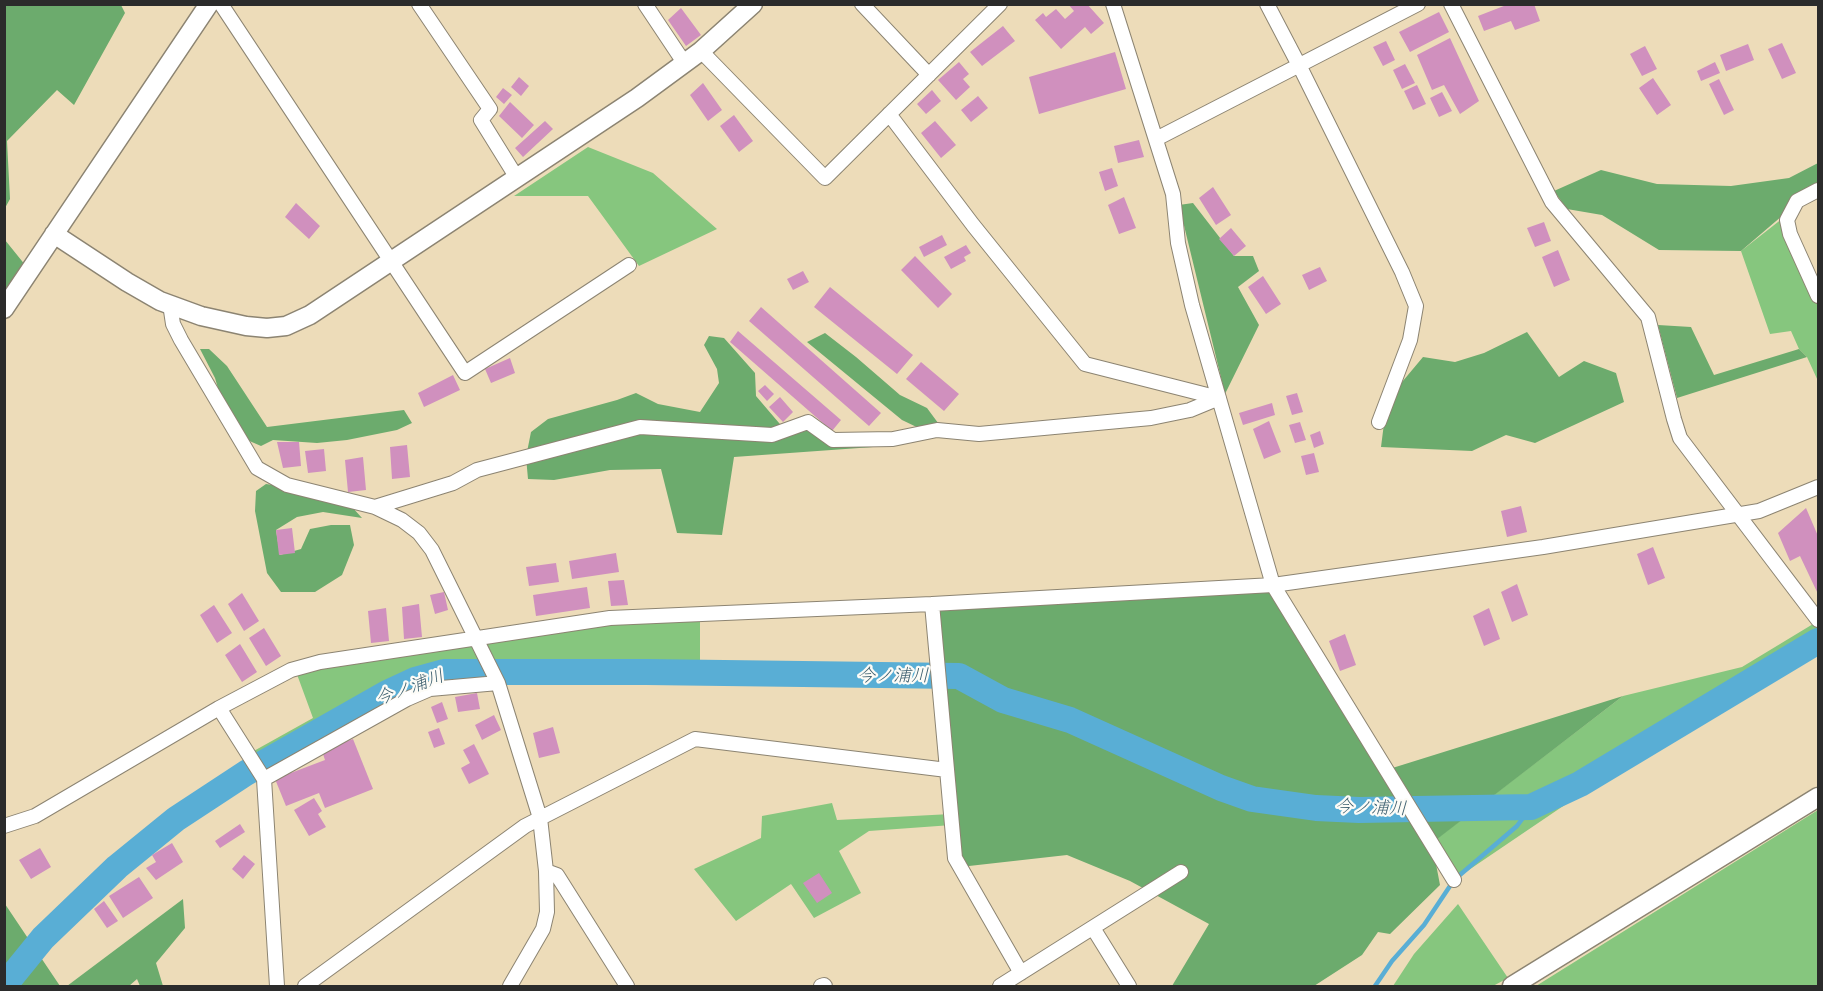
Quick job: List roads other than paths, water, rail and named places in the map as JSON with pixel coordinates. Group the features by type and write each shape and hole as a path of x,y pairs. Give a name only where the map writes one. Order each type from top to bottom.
{"street":[{"path":"4,309 210,4"},
{"path":"221,4 465,373 629,265"},
{"path":"419,4 490,109 481,120 517,178"},
{"path":"645,4 684,64"},
{"path":"54,234 127,282 170,304 201,316 246,326 267,328 286,326 304,319 637,98 701,51 753,4"},
{"path":"862,4 929,75"},
{"path":"701,51 825,178 1000,4"},
{"path":"1113,4 1173,194 1178,243 1192,305 1273,585 1454,880"},
{"path":"1267,4 1402,272 1416,306 1410,340 1379,422"},
{"path":"1156,139 1418,4"},
{"path":"1451,4 1552,202 1648,317 1680,438 1818,620"},
{"path":"889,114 973,225 1085,364 1219,398"},
{"path":"1818,190 1797,201 1787,220 1790,234 1818,296"},
{"path":"170,304 174,324 181,340 257,468 287,485 375,507 419,533 432,550 498,682 540,818 546,871 547,912 543,929 510,987"},
{"path":"375,507 453,483 477,470 640,427 772,435 808,422 833,440 893,439 937,430 979,434 1150,418 1190,410 1219,398"},
{"path":"4,826 35,816 219,708 291,670 320,662 610,618 932,604 1273,585 1543,547 1738,515 1760,511 1818,487"},
{"path":"932,604 955,858 1021,973"},
{"path":"264,779 407,699 430,689 498,682"},
{"path":"219,708 264,779 277,987"},
{"path":"305,987 525,826 695,740 947,770"},
{"path":"1519,985 1818,797"},
{"path":"546,871 557,875 627,987"},
{"path":"1000,987 1181,872"},
{"path":"1093,928 1129,987"}],"waterway":[{"name":"今ノ浦川","path":"4,986 43,938 117,867 176,819 246,773 387,693 415,680 444,672 959,676 1003,700 1070,720 1221,788 1252,799 1316,808 1359,810 1531,807 1580,784 1818,641"},
{"path":"1375,986 1392,961 1424,925 1454,880 1517,826 1531,807"}]}
